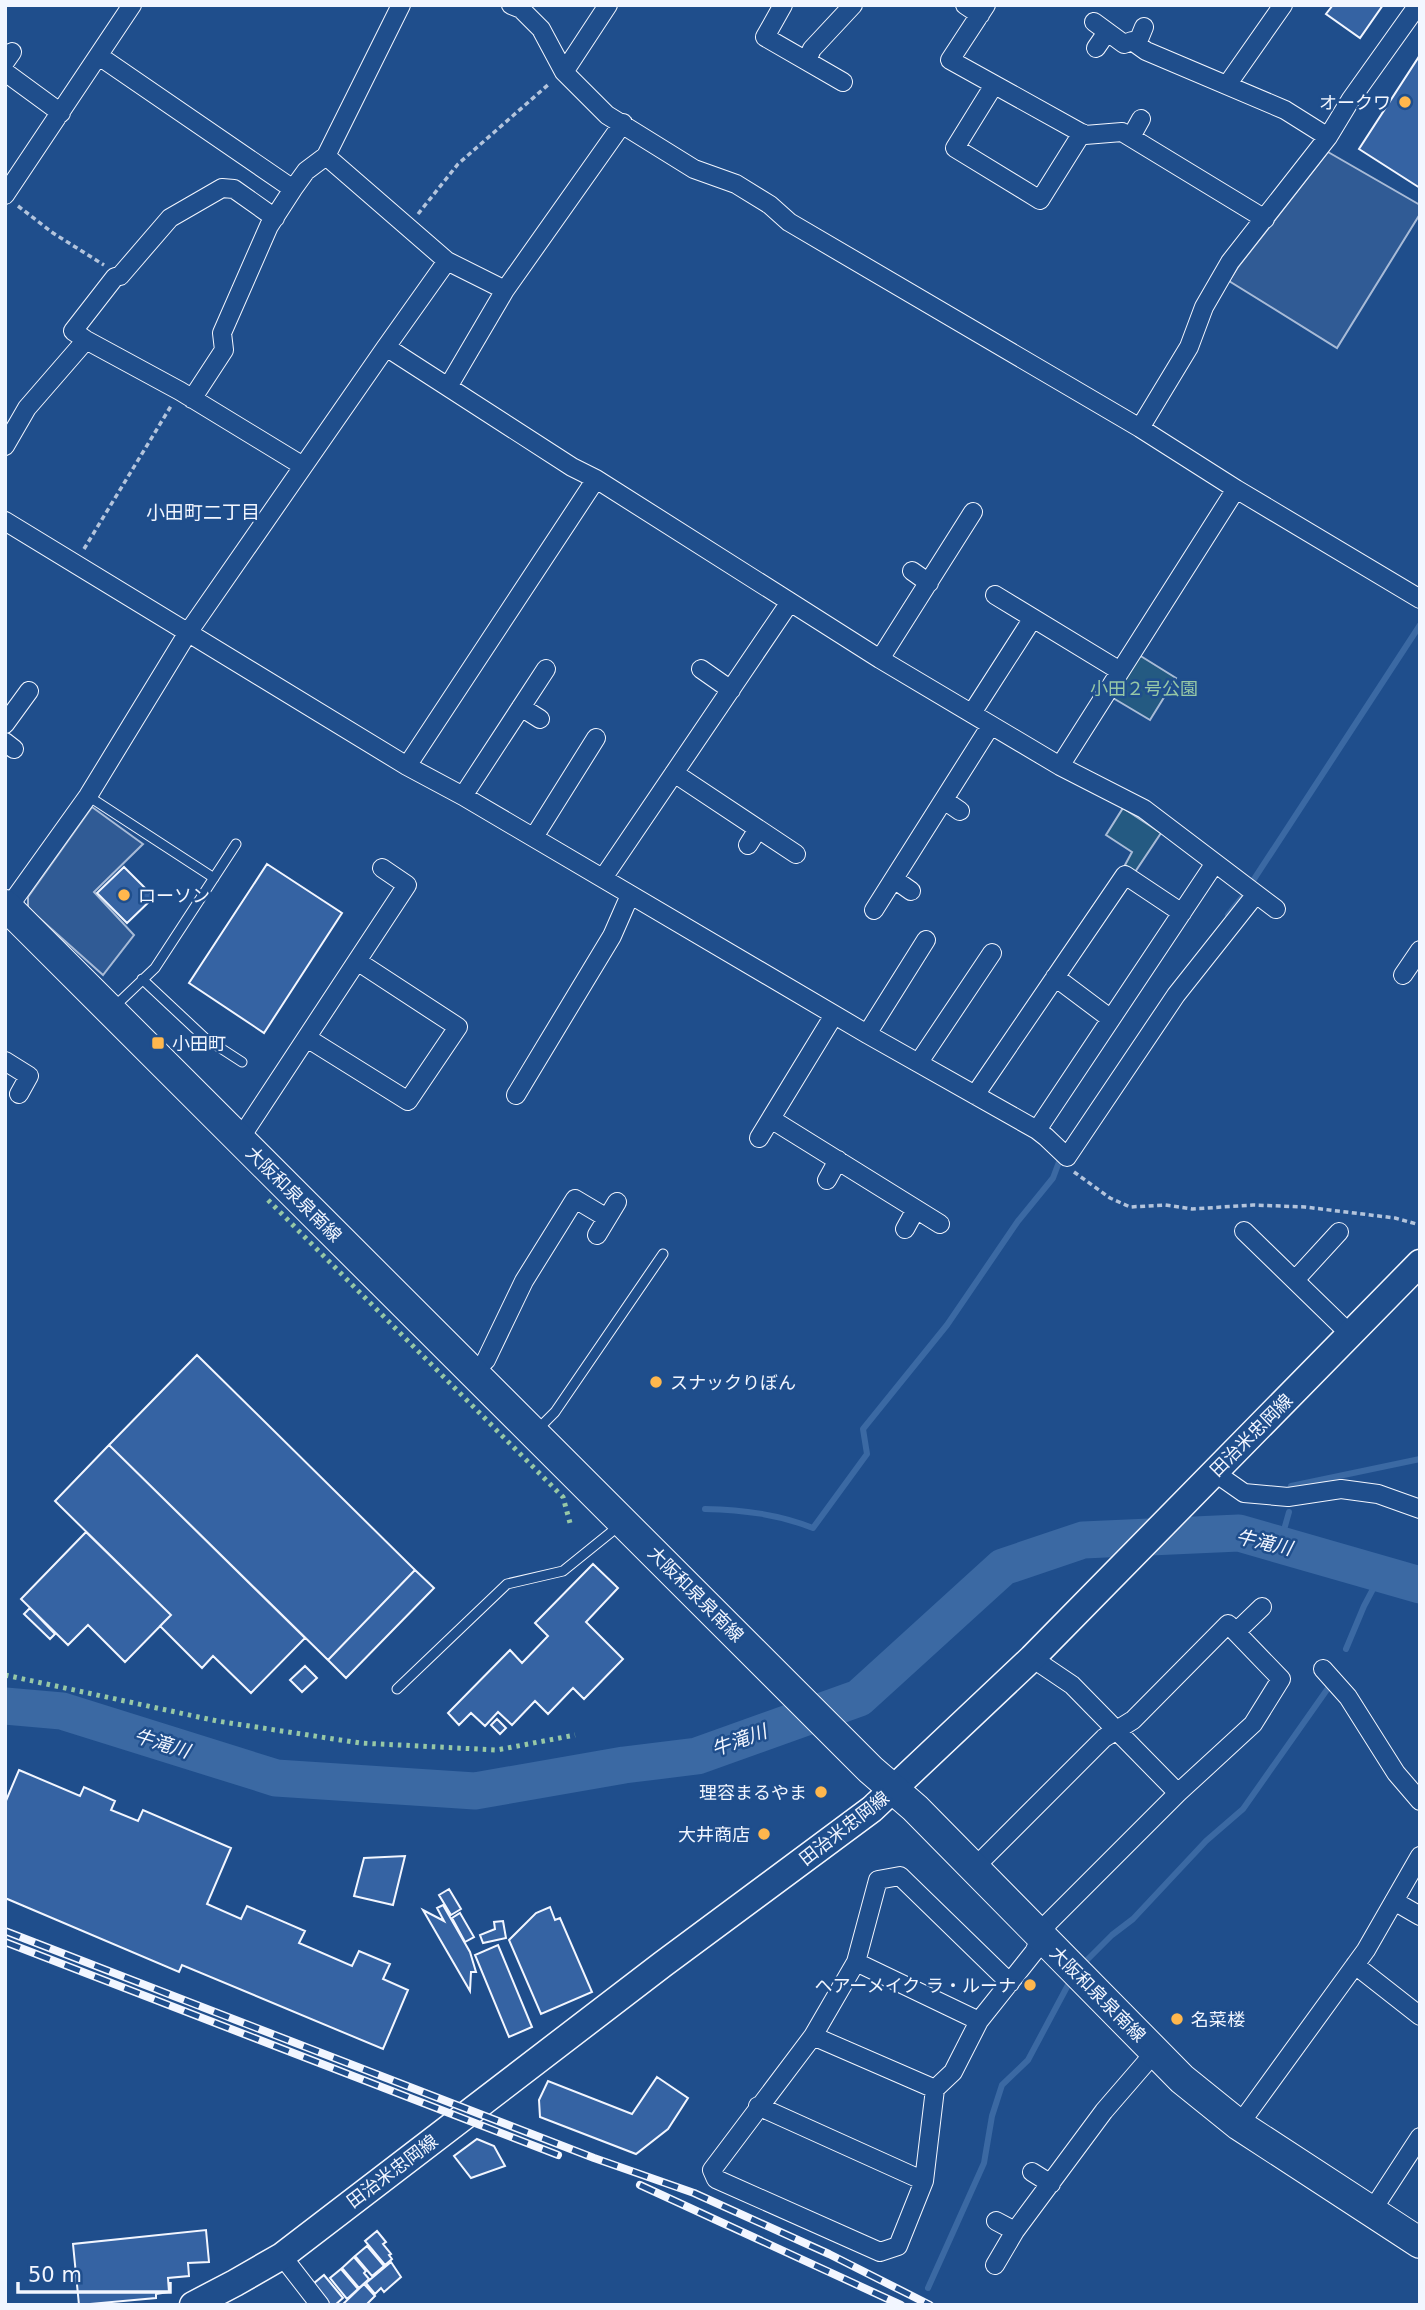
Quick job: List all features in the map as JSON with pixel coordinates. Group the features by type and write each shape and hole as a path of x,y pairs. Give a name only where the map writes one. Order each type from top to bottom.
{"main road":[{"name":"大阪和泉泉南線","path":"6,909 974,1868 1182,2079 1239,2125 1420,2243"},
{"name":"田治米忠岡線","path":"193,2305 282,2256 663,1965 872,1810 1032,1658 1420,1263"}],"street":[{"path":"10,200 61,113 132,5"},
{"path":"186,395 224,350 222,333 268,226 306,171 326,156 401,5"},
{"path":"511,5 522,9 541,29 564,72 607,115 694,169 736,184 771,205 789,222 1140,428 1420,599"},
{"path":"564,72 608,5"},
{"path":"783,5 765,37 843,82"},
{"path":"807,61 813,49 853,5"},
{"path":"1140,428 1189,347 1204,307 1230,262 1328,137 1351,99 1418,5"},
{"path":"1227,85 1281,6"},
{"path":"977,9 950,60 1085,135 1122,132 1265,219"},
{"path":"1096,48 1101,27 1124,44 1132,41 1146,51 1285,110 1328,137"},
{"path":"1137,44 1144,27"},
{"path":"99,56 293,189"},
{"path":"5,72 61,113"},
{"path":"994,85 955,148 1040,200 1082,133"},
{"path":"1131,137 1141,119"},
{"path":"448,387 505,289 623,123"},
{"path":"326,156 447,261 505,289"},
{"path":"275,218 234,189 222,188 170,218 120,276 115,277 73,331 303,466"},
{"path":"6,909 88,796 187,634 447,261"},
{"path":"5,446 26,408 86,340"},
{"path":"386,347 572,467 596,479 880,659 1060,766 1144,809 1276,909"},
{"path":"407,766 596,479"},
{"path":"1060,766 1236,489"},
{"path":"880,659 974,512"},
{"path":"5,522 407,766 1037,1130 1064,1154 1173,1014 1250,890"},
{"path":"912,571 929,583"},
{"path":"995,595 1120,671"},
{"path":"603,878 790,602"},
{"path":"972,713 1033,618"},
{"path":"463,796 546,669"},
{"path":"701,669 731,690"},
{"path":"5,724 29,691"},
{"path":"521,707 540,719"},
{"path":"874,910 991,725"},
{"path":"534,837 596,738"},
{"path":"674,774 796,854"},
{"path":"944,800 960,811"},
{"path":"748,845 758,829"},
{"path":"1037,1130 1216,863"},
{"path":"238,1138 407,885 382,868"},
{"path":"975,1095 1125,875 1182,913"},
{"path":"894,879 911,891"},
{"path":"516,1095 612,936 630,895"},
{"path":"867,1034 926,940"},
{"path":"1403,975 1420,950"},
{"path":"919,1062 992,953"},
{"path":"307,1038 408,1101 458,1027 357,961"},
{"path":"1055,977 1111,1019"},
{"path":"760,1138 834,1015"},
{"path":"5,1061 29,1076 19,1094"},
{"path":"771,1119 940,1224"},
{"path":"827,1180 838,1160"},
{"path":"474,1372 486,1360 516,1277 575,1199 607,1218"},
{"path":"597,1235 617,1202"},
{"path":"905,1228 916,1209"},
{"path":"1244,1231 1351,1335"},
{"path":"1295,1280 1339,1232"},
{"path":"1214,1472 1244,1493 1288,1497 1341,1489 1378,1494 1420,1509"},
{"path":"1236,1632 1262,1606"},
{"path":"974,1868 1104,1738 1133,1720 1228,1624 1281,1679 1253,1724 1178,1793 1048,1923 1034,1952 1010,1983 979,2021 953,2072 935,2089 924,2180 898,2246 880,2252 716,2179 712,2170 813,2036 856,1962 878,1880 900,1876 1010,1983"},
{"path":"1032,1658 1072,1685 1178,1793"},
{"path":"1323,1669 1348,1697 1396,1773 1420,1801"},
{"path":"1239,2125 1355,1965 1420,1856"},
{"path":"1394,1901 1420,1916"},
{"path":"856,1962 979,2021"},
{"path":"1355,1965 1420,2015"},
{"path":"813,2036 935,2089"},
{"path":"995,2265 1014,2231 1104,2110 1155,2052"},
{"path":"758,2106 924,2180"},
{"path":"1371,2212 1420,2137"},
{"path":"1032,2172 1051,2184"},
{"path":"996,2221 1014,2231"},
{"path":"282,2256 320,2305"}],"lane":[{"path":"88,796 214,878"},
{"path":"110,1010 155,968 236,844"},
{"path":"142,979 205,1038 242,1062"},
{"path":"534,1433 555,1412 663,1254"},
{"path":"397,1689 507,1584 563,1570 624,1522"}],"path":[{"path":"407,227 458,164 564,72"},
{"path":"10,200 52,233 120,276"},
{"path":"76,563 186,395"},
{"path":"1064,1154 1076,1174 1110,1198 1130,1207 1305,1207 1395,1218 1420,1225"}],"green space":[{"name":"小田２号公園","path":"1139,655 1176,678 1150,720 1113,698"},
{"path":"1123,808 1161,833 1135,872 1125,865 1132,852 1106,835"}],"shaded area":[{"path":"1328,152 1420,205 1420,214 1337,348 1229,281"},
{"path":"92,807 143,844 94,892 134,935 103,975 28,908 28,897"}],"building":[{"path":"1333,5 1383,5 1360,38 1326,14"},
{"name":"オークワ","path":"1420,55 1420,188 1359,149"},
{"path":"267,864 342,913 264,1033 189,983"},
{"path":"124,867 154,897 127,923 97,893"},
{"path":"197,1355 415,1570 328,1660 109,1445"},
{"path":"109,1445 305,1638 251,1693 213,1656 202,1668 160,1626 171,1615 55,1501"},
{"path":"86,1532 171,1615 125,1662 88,1625 68,1645 21,1599"},
{"path":"593,1564 618,1588 586,1622 623,1659 584,1699 573,1688 548,1714 535,1701 512,1725 498,1712 485,1726 471,1713 459,1725 448,1713 510,1650 522,1663 548,1636 535,1623"},
{"path":"415,1570 434,1588 346,1678 328,1660"},
{"path":"30,1608 55,1634 50,1639 24,1614"},
{"path":"305,1666 317,1678 302,1692 290,1680"},
{"path":"497,1719 506,1728 500,1734 491,1725"},
{"path":"19,1770 80,1796 84,1787 115,1801 111,1810 138,1821 143,1810 231,1848 207,1904 241,1919 247,1906 305,1931 299,1943 352,1966 359,1951 390,1964 383,1979 408,1990 383,2049 182,1965 179,1972 5,1898 5,1803"},
{"path":"405,1856 393,1905 354,1896 364,1858"},
{"path":"449,1889 461,1909 451,1915 439,1895"},
{"path":"443,1905 470,1952 476,1972 471,1972 470,1991 423,1910 444,1921 437,1908"},
{"path":"550,1907 555,1920 560,1918 592,1992 541,2014 509,1940 536,1913"},
{"path":"460,1913 474,1937 465,1942 452,1918"},
{"path":"503,1921 506,1938 483,1943 480,1935 495,1929 494,1922"},
{"path":"498,1945 532,2027 509,2037 475,1955"},
{"path":"657,2077 688,2098 668,2129 636,2154 540,2117 539,2100 548,2081 632,2114"},
{"path":"477,2139 494,2146 505,2166 471,2178 454,2156"},
{"path":"206,2230 209,2262 188,2263 189,2276 168,2278 169,2292 156,2294 156,2298 79,2305 73,2244"},
{"path":"377,2231 391,2254 389,2255 392,2259 385,2265 365,2241"},
{"path":"367,2246 384,2266 372,2276 355,2256"},
{"path":"354,2257 369,2279 359,2288 342,2268"},
{"path":"391,2262 401,2277 384,2292 381,2288 375,2294 366,2283"},
{"path":"341,2269 358,2289 347,2299 330,2278"},
{"path":"324,2275 343,2298 335,2305 329,2305 313,2284"},
{"path":"364,2284 375,2296 366,2305 342,2305"}],"waterway":[{"path":"1228,915 1420,625"},
{"path":"705,1509 760,1514 813,1528 867,1454 863,1429 947,1325 1018,1221 1053,1178 1062,1154"},
{"path":"1291,1486 1420,1459"},
{"path":"1280,1544 1289,1512"},
{"name":"牛滝川","path":"5,1706 62,1711 276,1778 475,1791 624,1765 697,1756 859,1698 1003,1567 1083,1540 1239,1533 1420,1585"},
{"path":"1346,1649 1381,1574"},
{"path":"1084,1963 1112,1935 1133,1919 1206,1841 1243,1809 1331,1684"},
{"path":"928,2288 984,2163 992,2116 1002,2085 1028,2060 1068,1985"}],"railway":[{"path":"5,1931 594,2158 694,2193 829,2254 930,2305"},
{"path":"5,1942 558,2155"},
{"path":"640,2185 901,2305"}],"hedge":[{"path":"268,1200 563,1497 570,1523"},
{"path":"5,1675 217,1721 360,1743 497,1750 575,1735"}],"place":[{"name":"オークワ","path":"1405,102"},
{"name":"ローソン","path":"124,895"},
{"name":"小田町","path":"158,1043"},
{"name":"スナックりぼん","path":"656,1382"},
{"name":"理容まるやま","path":"821,1792"},
{"name":"大井商店","path":"764,1834"},
{"name":"ヘアーメイク ラ・ルーナ","path":"1030,1985"},
{"name":"名菜楼","path":"1177,2019"}],"district":[{"name":"小田町二丁目","path":"203,512"}]}
